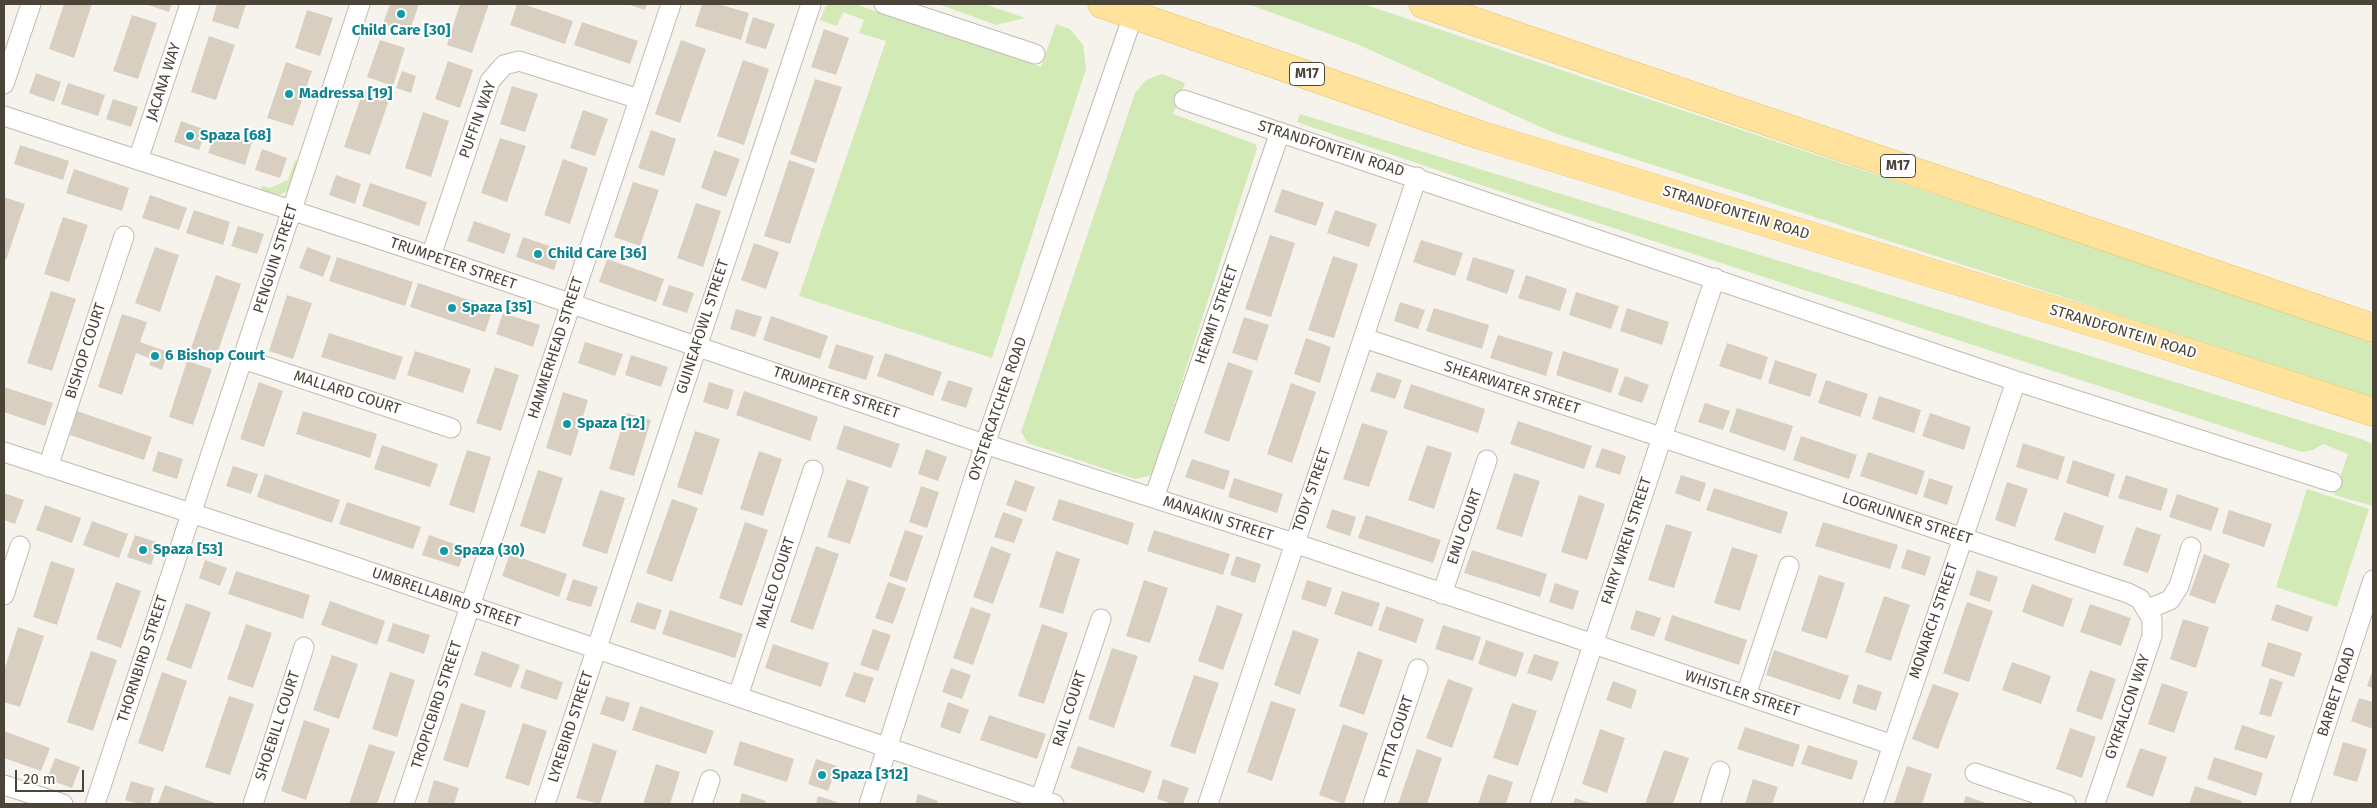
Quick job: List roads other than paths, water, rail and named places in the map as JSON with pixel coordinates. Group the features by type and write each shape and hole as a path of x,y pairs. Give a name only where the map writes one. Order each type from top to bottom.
{"main road":[{"name":"STRANDFONTEIN ROAD","path":"1102,4 1135,9 1480,135 2118,330 2372,413"},
{"name":"M17","path":"1423,4 2373,328"}],"street":[{"path":"4,84 31,4"},
{"name":"JACANA WAY","path":"138,160 190,4"},
{"name":"PENGUIN STREET","path":"192,514 360,4"},
{"name":"HAMMERHEAD STREET","path":"470,607 671,4"},
{"name":"GUINEAFOWL STREET","path":"597,650 811,4"},
{"path":"884,4 1035,54"},
{"name":"OYSTERCATCHER ROAD","path":"869,804 985,444 1135,9"},
{"name":"PUFFIN WAY","path":"432,256 490,81 504,65 519,61 639,100"},
{"name":"STRANDFONTEIN ROAD","path":"1184,100 1417,177 2016,381 2332,482"},
{"name":"TRUMPETER STREET","path":"4,116 432,256 985,444"},
{"name":"HERMIT STREET","path":"1154,498 1280,132"},
{"name":"TODY STREET","path":"1208,804 1417,177"},
{"name":"BISHOP COURT","path":"48,467 124,236"},
{"name":"FAIRY WREN STREET","path":"1540,804 1715,278"},
{"name":"SHEARWATER STREET","path":"1364,338 1661,437"},
{"name":"MALLARD COURT","path":"243,359 451,428"},
{"name":"MONARCH STREET","path":"1873,804 2016,381"},
{"name":"LOGRUNNER STREET","path":"1661,437 2128,592 2140,600 2148,609"},
{"name":"MANAKIN STREET","path":"985,444 1294,543 1592,645"},
{"name":"UMBRELLABIRD STREET","path":"4,452 738,696 1047,802"},
{"name":"EMU COURT","path":"1442,594 1487,460"},
{"name":"MALEO COURT","path":"738,696 813,470"},
{"name":"THORNBIRD STREET","path":"95,804 192,514"},
{"path":"4,595 20,546"},
{"path":"2148,609 2170,600 2178,586 2191,547"},
{"path":"1746,695 1789,566"},
{"name":"BARBET ROAD","path":"2300,804 2373,580"},
{"name":"TROPICBIRD STREET","path":"404,804 470,607"},
{"name":"GYRFALCON WAY","path":"2095,804 2152,636 2152,619 2148,609"},
{"name":"RAIL COURT","path":"1047,802 1100,619"},
{"name":"WHISTLER STREET","path":"1592,645 1893,745"},
{"name":"SHOEBILL COURT","path":"253,804 304,647"},
{"name":"LYREBIRD STREET","path":"545,804 597,650"},
{"name":"PITTA COURT","path":"1373,804 1418,669"},
{"path":"1710,804 1720,771"},
{"path":"1975,773 2066,804"},
{"path":"702,804 710,780"},
{"path":"4,784 63,804"}],"place":[{"name":"Child Care [30]","path":"401,14"},
{"name":"Madressa [19]","path":"289,94"},
{"name":"Spaza [68]","path":"190,136"},
{"name":"Child Care [36]","path":"538,254"},
{"name":"Spaza [35]","path":"452,308"},
{"name":"6 Bishop Court","path":"155,356"},
{"name":"Spaza [12]","path":"567,424"},
{"name":"Spaza [53]","path":"143,550"},
{"name":"Spaza (30)","path":"444,551"},
{"name":"Spaza [312]","path":"822,775"}]}
